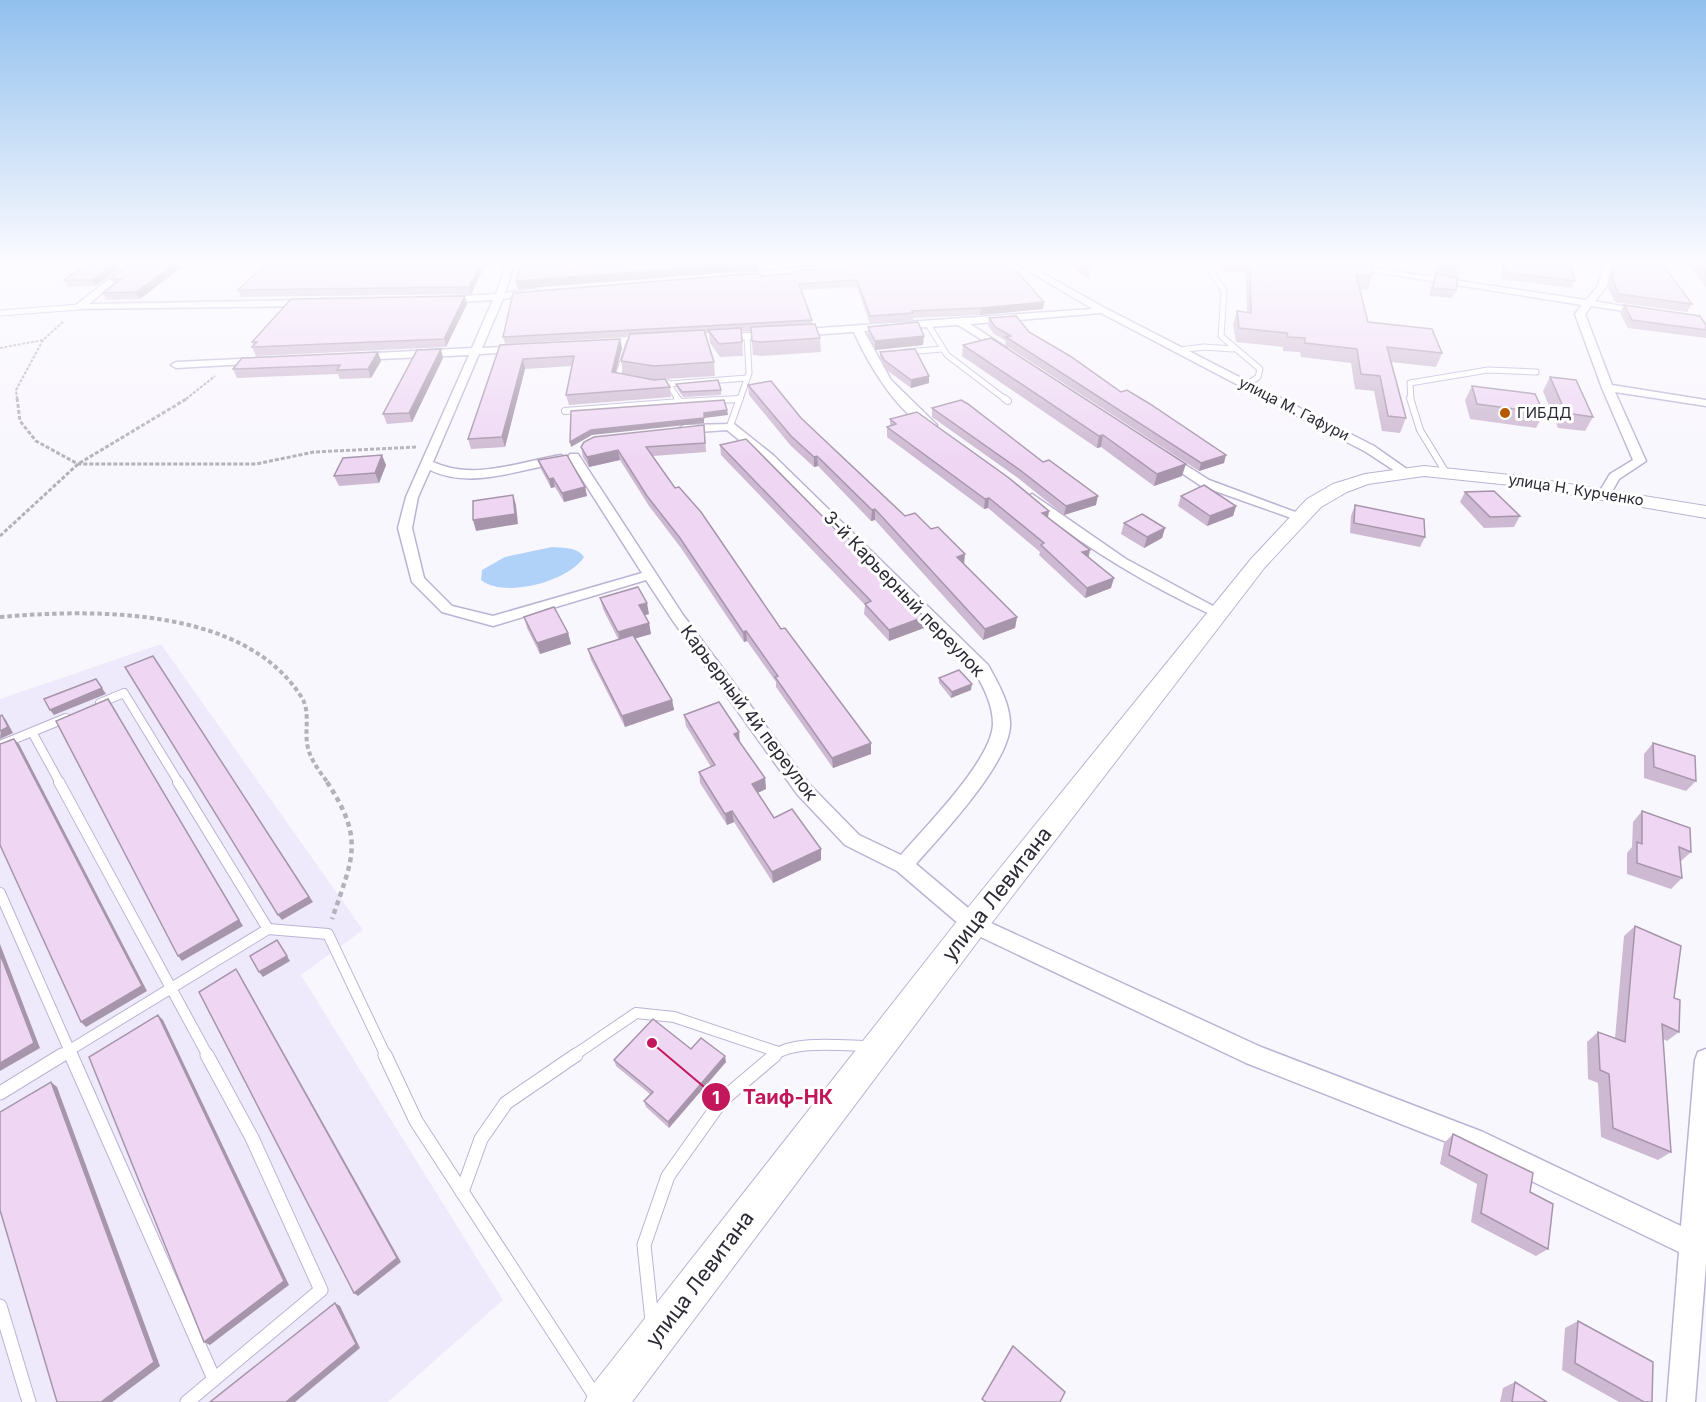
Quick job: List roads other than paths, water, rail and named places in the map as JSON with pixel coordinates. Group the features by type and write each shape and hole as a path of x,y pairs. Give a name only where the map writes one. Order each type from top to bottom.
{"main road":[{"name":"улица Левитана","path":"606,1402 973,924 1257,563 1299,516 1314,503 1340,488 1365,479 1405,472 1445,471"},
{"name":"улица Н. Курченко","path":"1445,471 1604,494 1706,512"}],"street":[{"path":"485,330 429,465 412,497 405,528 417,579 447,609 493,621 650,575"},
{"path":"712,338 850,330"},
{"path":"858,330 874,354 889,388 906,406 941,432"},
{"path":"972,330 1012,356"},
{"name":"улица М. Гафури","path":"1142,330 1370,449 1405,472"},
{"path":"1586,330 1607,388 1640,461 1607,481 1604,494"},
{"path":"624,343 641,342"},
{"path":"344,357 532,348"},
{"path":"176,365 272,361"},
{"path":"1607,388 1706,403"},
{"path":"671,431 730,426"},
{"name":"3-й Карьерный переулок","path":"730,426 769,458 982,669 996,698 1001,730 987,761 904,865"},
{"path":"1157,451 1205,483 1299,516"},
{"name":"Карьерный 4й переулок","path":"429,465 452,475 477,477 576,453 650,575 803,789 852,840 904,865 973,924 1254,1055 1474,1141 1699,1247"},
{"path":"1022,490 1075,534 1161,587 1218,613"},
{"path":"1681,1402 1699,1247 1706,1060"}],"lane":[{"path":"932,330 947,355 1008,401"},
{"path":"1221,330 1221,336 1225,342 1250,357 1260,369 1258,377 1246,385"},
{"path":"730,426 747,378 747,336"},
{"path":"624,343 617,379 628,381"},
{"path":"1180,350 1204,347 1237,349"},
{"path":"901,352 943,349"},
{"path":"1445,471 1415,421 1409,405 1410,383 1488,370 1536,372"},
{"path":"647,384 747,378"},
{"path":"668,383 680,402"},
{"path":"565,411 739,399"},
{"path":"93,706 124,693 268,929"},
{"path":"0,745 73,715"},
{"path":"32,732 252,1138 321,1290 187,1402"},
{"path":"0,893 214,1379"},
{"path":"0,1093 268,929 328,934 416,1121 599,1402"},
{"path":"462,1192 481,1139 506,1103 636,1013 674,1017 778,1052"},
{"path":"654,1340 644,1245 668,1176 722,1100 778,1052 813,1045 879,1046"},
{"path":"0,1306 29,1402"}],"water":[{"path":"552,547 574,550 584,557 565,573 536,585 505,588 481,580 482,570 505,557"}],"place":[{"name":"ГИБДД","path":"1505,413"},
{"name":"Таиф-НК","path":"652,1043"}]}
